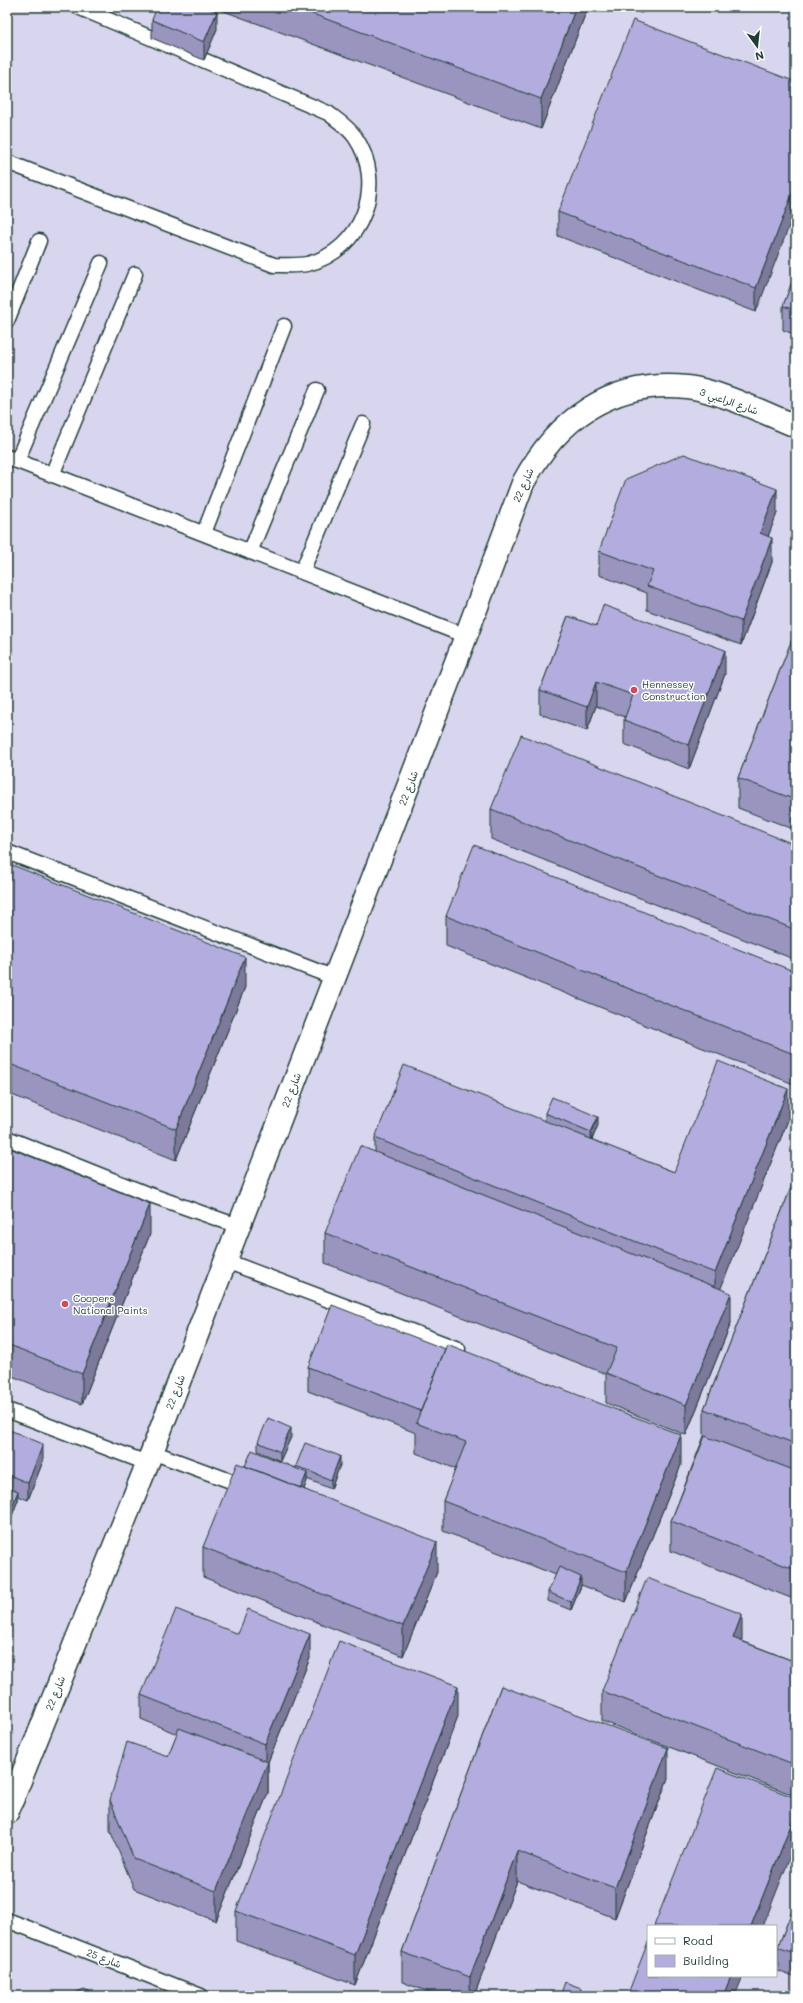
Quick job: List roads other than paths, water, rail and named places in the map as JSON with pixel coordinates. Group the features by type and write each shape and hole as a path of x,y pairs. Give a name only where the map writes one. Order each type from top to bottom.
{"street":[{"name":"شارع الراعبي 3","path":"612,395 636,389 662,386 688,387 713,393 796,426"},
{"name":"شارع 22","path":"7,1813 226,1261 238,1226 466,636 523,483 535,460 550,440 569,422 589,408 612,395"}],"lane":[{"path":"7,162 274,265 291,266 308,264 324,258 339,248 351,236 361,222 367,205 370,188 368,170 363,152 342,124 328,113 78,7"},
{"path":"7,321 40,241"},
{"path":"101,263 12,459 466,636"},
{"path":"52,475 135,274"},
{"path":"204,534 284,326"},
{"path":"250,552 317,390"},
{"path":"302,572 363,424"},
{"path":"7,852 335,978"},
{"path":"7,1138 142,1192 238,1226"},
{"path":"226,1261 458,1348"},
{"path":"7,1410 149,1458 262,1492"},
{"name":"شارع 25","path":"7,1920 201,1996"}],"place":[{"name":"Hennessey Construction","path":"634,690"},
{"name":"Coopers National Paints","path":"65,1304"}]}
